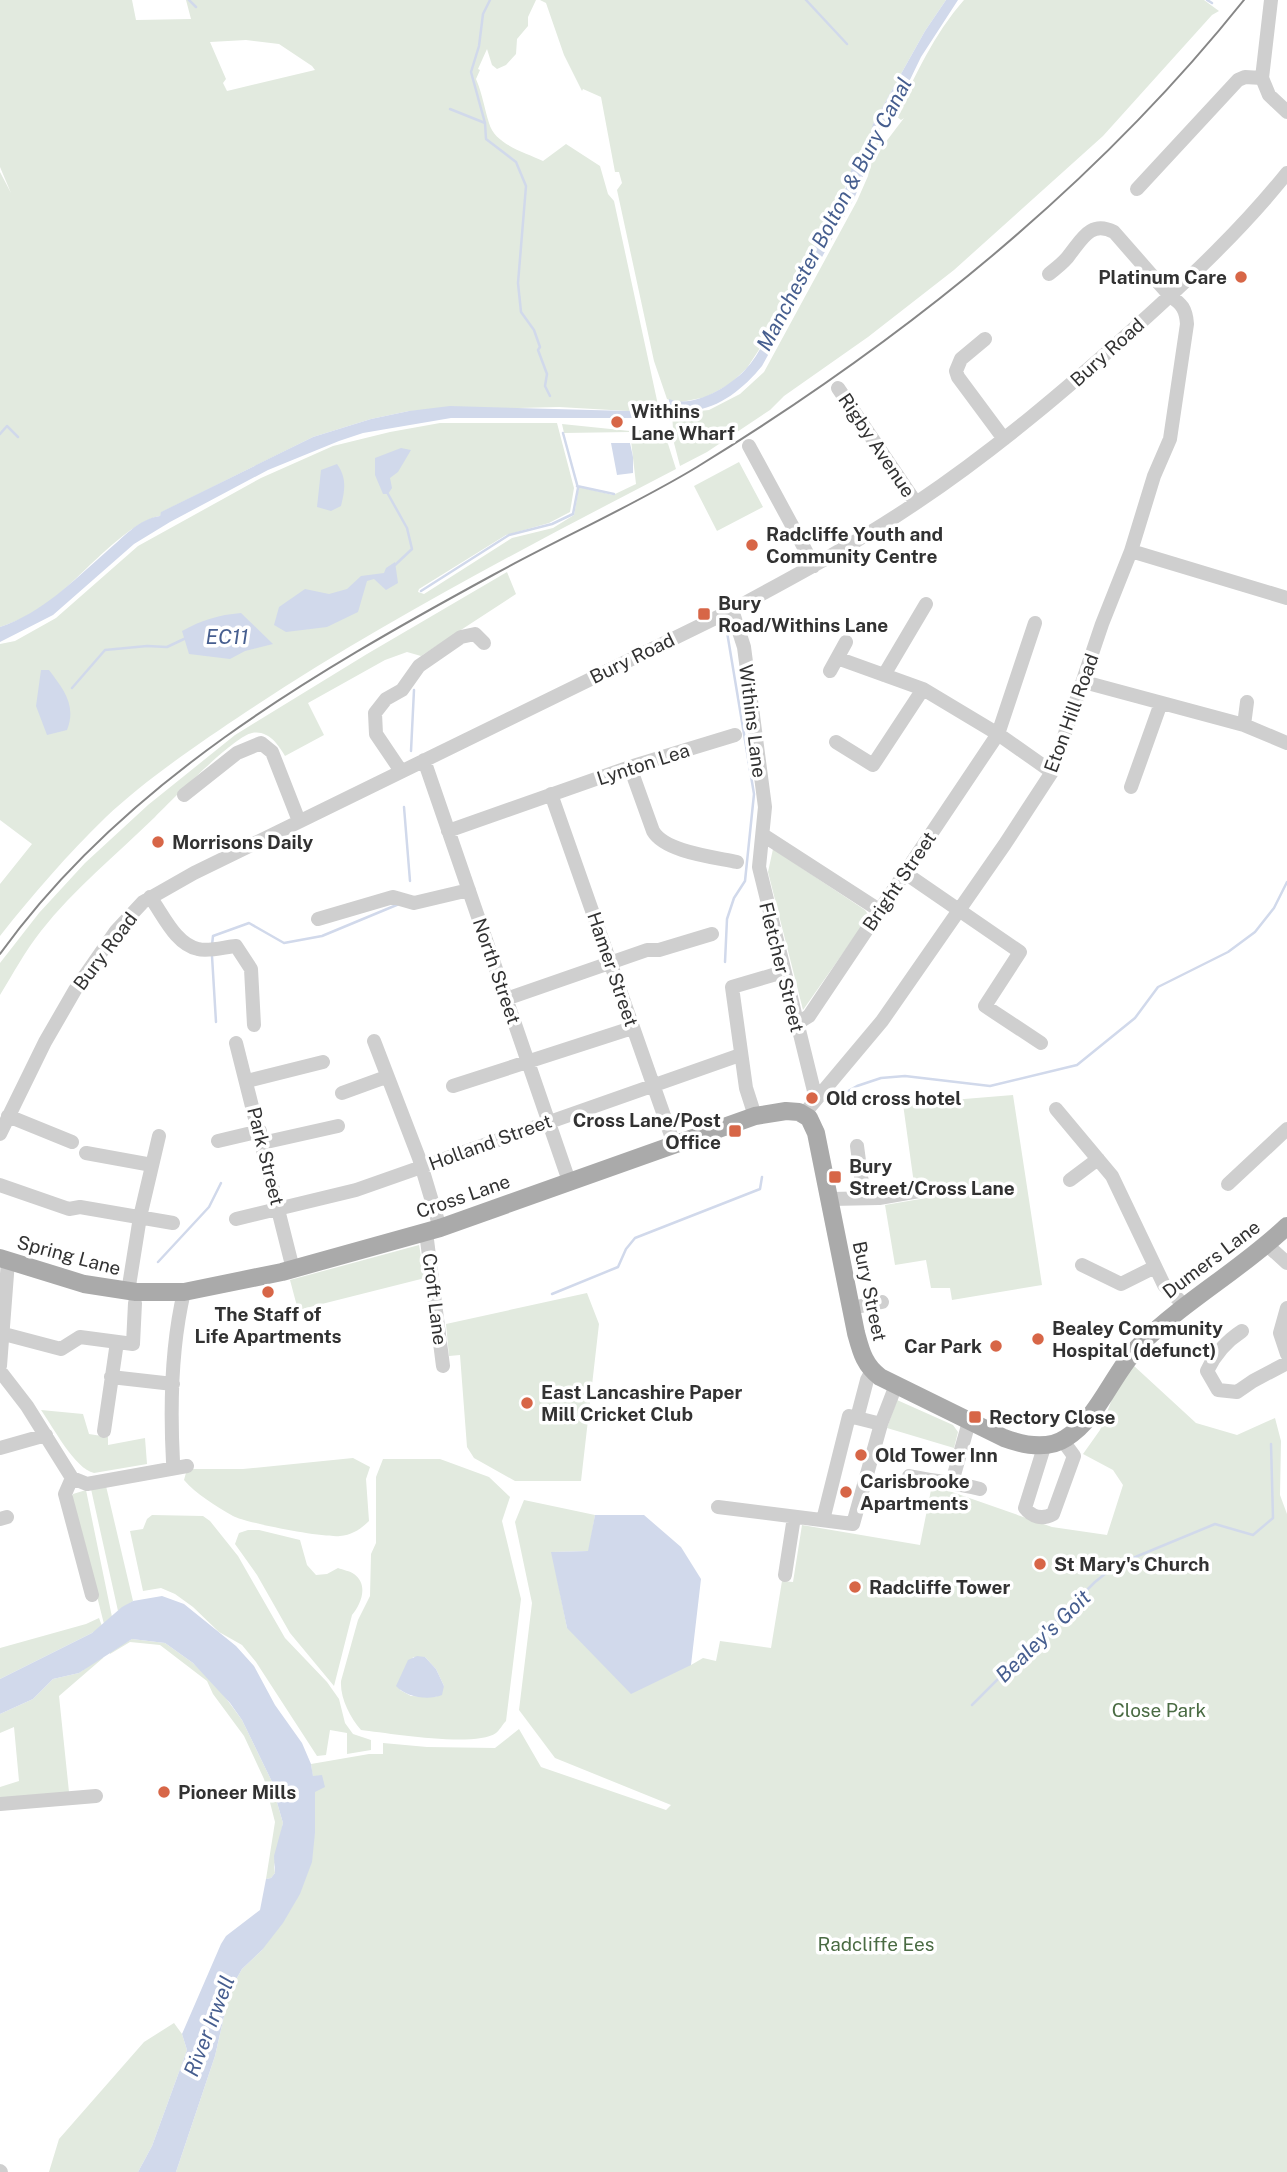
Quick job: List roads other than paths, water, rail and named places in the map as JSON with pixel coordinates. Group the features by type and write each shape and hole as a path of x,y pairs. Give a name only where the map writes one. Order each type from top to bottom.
{"main road":[{"name":"Cross Lane","path":"132,1297 184,1292 293,1269 433,1230 755,1116 786,1111 804,1114"},
{"name":"Bury Street","path":"804,1114 813,1124 816,1133 863,1359 872,1371 895,1385 969,1422"},
{"name":"Dumers Lane","path":"1063,1441 1082,1427 1124,1361 1184,1305 1267,1245 1287,1226"},
{"name":"Spring Lane","path":"4,1259 132,1297"},
{"path":"969,1422 1022,1444 1063,1441"}],"street":[{"path":"1271,0 1262,78 1269,95 1287,112"},
{"path":"1137,189 1238,80 1245,76 1262,78"},
{"name":"Bury Road","path":"0,1134 41,1048 75,990 116,931 131,913 150,897 299,821 733,610 814,566 916,503 1004,439 1070,386 1170,296 1251,216 1287,173"},
{"name":"Eton Hill Road","path":"804,1114 882,1021 960,911 1052,772 1102,624 1131,551 1154,476 1170,439 1181,377 1186,313 1181,304 1170,296 1114,232 1105,228 1095,228 1083,236 1070,255 1049,274"},
{"path":"985,339 961,359 956,370 958,377 1004,439"},
{"name":"Rigby Avenue","path":"838,388 916,503"},
{"path":"749,446 814,566"},
{"path":"1131,551 1287,598"},
{"path":"884,675 926,604"},
{"name":"Withins Lane","path":"733,610 744,647 765,807 763,835"},
{"name":"Bright Street","path":"796,1024 809,1016 998,734 1035,623"},
{"path":"401,771 376,734 374,713 386,699 402,690 419,666 461,637 475,634 484,643"},
{"path":"846,642 834,664 884,675 923,689 998,734 1052,772"},
{"path":"1084,682 1244,724 1287,743"},
{"path":"836,742 873,765 923,689"},
{"path":"1244,724 1247,702"},
{"path":"1131,787 1161,703"},
{"name":"Lynton Lea","path":"448,831 630,767 735,735"},
{"path":"184,794 237,753 261,743 272,752 299,821"},
{"name":"North Street","path":"424,761 569,1181"},
{"path":"630,767 653,831 659,839 674,847 737,862"},
{"name":"Hamer Street","path":"551,794 674,1144"},
{"path":"763,835 879,911"},
{"name":"Fletcher Street","path":"763,835 759,867 796,1024 814,1091 818,1096"},
{"path":"905,873 1020,952 985,1006 1041,1043"},
{"path":"318,919 393,897 414,903 469,890"},
{"path":"150,897 171,928 198,950 236,946 251,969 254,1025"},
{"path":"506,999 611,961 712,934"},
{"path":"755,1116 740,1055 732,987 783,972"},
{"path":"453,1086 632,1028"},
{"name":"Croft Lane","path":"374,1041 421,1167 433,1230 443,1366"},
{"name":"Park Street","path":"236,1043 293,1269"},
{"name":"Holland Street","path":"236,1219 356,1190 740,1055"},
{"path":"247,1081 323,1062"},
{"path":"342,1093 386,1077"},
{"path":"1056,1109 1112,1175 1164,1285 1184,1305"},
{"path":"8,1116 72,1142"},
{"path":"218,1141 338,1126"},
{"path":"1228,1184 1287,1129"},
{"path":"4,1334 53,1349 65,1348 80,1338 133,1344 132,1297 140,1217 159,1136"},
{"path":"858,1146 864,1198"},
{"path":"86,1153 152,1165"},
{"path":"1070,1180 1098,1159"},
{"path":"0,1185 69,1209 77,1206 173,1223"},
{"path":"831,1199 879,1198 925,1189"},
{"path":"1267,1245 1287,1263"},
{"path":"4,1259 4,1334 0,1368 72,1478 87,1484 180,1464 171,1430 176,1328 184,1292"},
{"path":"1082,1265 1121,1284 1155,1267"},
{"path":"851,1308 882,1301"},
{"path":"1287,1308 1280,1333 1287,1354"},
{"path":"1242,1331 1227,1342 1214,1357 1207,1371 1218,1390 1237,1392 1287,1363"},
{"path":"104,1431 117,1342"},
{"path":"823,1520 853,1417 872,1371"},
{"path":"111,1377 173,1384"},
{"path":"718,1507 853,1524 881,1424 895,1385"},
{"path":"853,1417 881,1424"},
{"path":"951,1482 969,1422"},
{"path":"0,1448 46,1435"},
{"path":"1045,1444 1025,1508 1037,1517 1046,1518 1053,1514 1074,1456 1063,1441"},
{"path":"909,1476 980,1489"},
{"path":"72,1478 65,1494 92,1595"},
{"path":"785,1575 794,1517"},
{"path":"0,1804 96,1796"}],"water":[{"path":"946,0 958,0 921,57 892,117 875,134 871,132 925,31"},
{"name":"Manchester Bolton & Bury Canal","path":"868,137 873,139 854,199 762,366 739,389 712,406 691,411 668,410 669,399 688,401 710,395 738,377 752,362 785,295 836,209 845,191 852,161 862,151"},
{"path":"450,406 628,411 660,406 662,411 638,418 451,418 363,433 339,441 268,470 170,522 134,544 53,615 0,642 0,627 43,605 138,525 313,437 371,419"},
{"path":"611,443 630,443 633,473 617,475"},
{"path":"401,448 411,450 398,472 390,478 392,488 388,494 383,494 375,475 375,458"},
{"path":"337,464 344,484 341,506 331,511 317,507 321,470"},
{"path":"395,562 398,583 386,590 374,579 367,581 358,612 327,627 286,632 274,625 279,607 305,589 329,594 347,589 361,576 384,573 386,568"},
{"name":"EC11","path":"241,613 273,644 245,651 230,659 189,654 182,631 210,619"},
{"path":"41,670 49,670 67,698 70,721 67,730 47,735 36,706"},
{"path":"595,1515 644,1515 681,1547 701,1579 691,1665 631,1694 567,1628 551,1552 588,1551"},
{"name":"River Irwell","path":"162,1596 184,1604 236,1646 254,1666 275,1705 302,1743 313,1776 322,1775 325,1787 315,1792 312,1862 300,1894 283,1923 262,1950 242,1969 230,1990 215,2056 176,2172 138,2172 152,2146 187,2050 182,2034 221,1944 226,1936 260,1910 266,1879 275,1873 274,1856 283,1823 276,1790 242,1720 230,1703 193,1663 165,1643 132,1639 79,1673 53,1679 33,1699 0,1714 0,1679 92,1633 133,1601"},
{"path":"417,1656 425,1657 436,1669 444,1686 442,1695 418,1697 405,1693 396,1686 408,1660"}],"waterway":[{"path":"189,0 196,7"},
{"path":"490,0 483,14 479,46 471,72 485,123 486,139 516,162 526,186 518,283 521,312 534,330 540,347 538,350 547,374 545,386 550,396"},
{"path":"806,0 847,44"},
{"path":"1207,0 1212,3"},
{"path":"450,109 485,123"},
{"path":"0,434 7,426 18,437"},
{"path":"421,591 509,535 552,524 573,514 578,488 563,433"},
{"path":"577,486 614,494"},
{"path":"388,494 407,528 412,549 395,565"},
{"path":"725,962 727,919 734,898 745,881 754,794 727,632"},
{"path":"72,688 105,650 167,647 184,639"},
{"path":"411,751 414,690"},
{"path":"404,807 410,881"},
{"path":"841,1095 881,1078 905,1076 990,1086 1077,1065 1135,1018 1158,987 1228,952 1255,932 1274,908 1287,882"},
{"path":"212,945 213,936 249,923 284,943 322,936 399,904"},
{"path":"212,956 216,1022"},
{"path":"552,1294 618,1267 626,1249 635,1238 760,1189 762,1177"},
{"path":"158,1262 209,1207 221,1183"},
{"name":"Bealey's Goit","path":"972,1705 1095,1582 1116,1565 1215,1524 1253,1535 1273,1518 1271,1444"}],"tram line":[{"path":"0,954 49,893 103,837 162,785 224,738 289,693 356,652 518,561 647,496 697,467 773,419 920,314 1059,198 1124,135 1186,69 1244,0"}],"place":[{"name":"Platinum Care","path":"1241,277"},
{"name":"Withins Lane Wharf","path":"617,422"},
{"name":"Radcliffe Youth and Community Centre","path":"752,545"},
{"name":"Bury Road/Withins Lane","path":"704,614"},
{"name":"Morrisons Daily","path":"158,842"},
{"name":"Old cross hotel","path":"812,1098"},
{"name":"Cross Lane/Post Office","path":"735,1131"},
{"name":"Bury Street/Cross Lane","path":"835,1177"},
{"name":"The Staff of Life Apartments","path":"268,1292"},
{"name":"Bealey Community Hospital (defunct)","path":"1038,1339"},
{"name":"Car Park","path":"996,1346"},
{"name":"East Lancashire Paper Mill Cricket Club","path":"527,1403"},
{"name":"Rectory Close","path":"975,1417"},
{"name":"Old Tower Inn","path":"861,1455"},
{"name":"Carisbrooke Apartments","path":"846,1492"},
{"name":"St Mary's Church","path":"1040,1564"},
{"name":"Radcliffe Tower","path":"855,1587"},
{"name":"Pioneer Mills","path":"164,1792"}],"park label":[{"name":"Close Park","path":"1159,1710"},
{"name":"Radcliffe Ees","path":"876,1944"}]}
